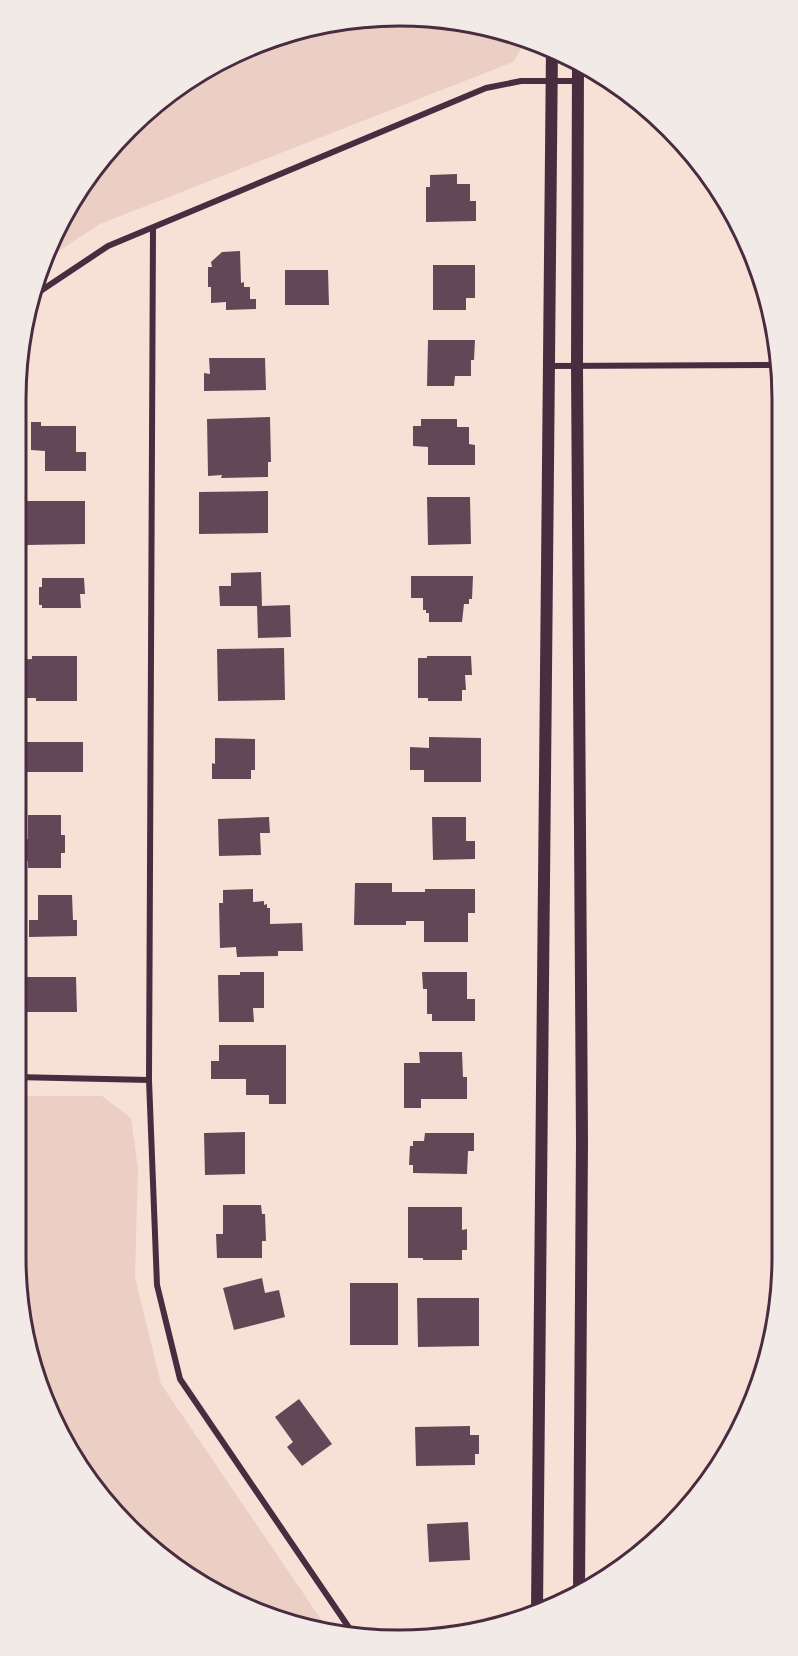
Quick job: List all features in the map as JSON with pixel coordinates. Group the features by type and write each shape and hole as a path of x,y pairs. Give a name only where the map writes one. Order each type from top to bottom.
{"main road":[{"path":"537,1604 552,59"},
{"path":"578,72 577,366 582,1129 579,1584"}],"street":[{"path":"42,290 108,246 486,88 521,81 578,81"},
{"path":"153,228 149,1080 157,1285 180,1379 348,1627"},
{"path":"549,366 771,365"},
{"path":"26,1077 149,1080"}],"shaded area":[{"path":"375,26 423,26 448,29 496,38 523,47 513,62 100,224 55,253 88,191 135,135 191,88 256,54 302,38"},
{"path":"26,1096 102,1096 131,1118 138,1168 135,1277 161,1384 323,1622 302,1618 256,1602 191,1568 153,1538 118,1503 88,1465 76,1444 45,1377 29,1306 26,1281"}],"building":[{"path":"457,174 457,184 470,184 470,201 476,201 476,221 426,222 426,187 430,187 430,175"},
{"path":"240,251 241,283 244,282 244,287 250,287 250,299 256,299 256,309 226,310 226,302 211,303 208,267 212,267 211,262 222,252"},
{"path":"433,265 475,265 475,298 466,298 466,310 433,310"},
{"path":"285,270 328,270 329,305 285,305"},
{"path":"428,340 475,340 471,376 455,376 454,386 427,386"},
{"path":"209,358 265,358 266,390 204,391 204,373 210,374"},
{"path":"270,417 271,462 268,462 268,477 208,476 207,419"},
{"path":"421,419 457,419 457,427 469,427 469,444 475,445 475,465 428,465 428,447 413,446 413,426 421,426"},
{"path":"31,422 41,422 41,426 76,426 76,452 86,452 86,471 45,471 45,451 31,450"},
{"path":"268,491 268,533 199,534 199,492"},
{"path":"427,497 470,497 471,544 428,545"},
{"path":"26,501 85,501 85,544 27,545"},
{"path":"261,572 262,606 290,605 291,637 258,638 257,606 220,606 219,586 231,586 231,573"},
{"path":"411,576 473,576 472,599 469,599 469,604 464,604 462,622 429,622 429,613 423,610 423,598 411,598"},
{"path":"42,578 84,578 85,594 80,594 81,608 42,608 42,605 39,605 39,587 42,587"},
{"path":"284,648 285,700 218,701 217,649"},
{"path":"32,656 77,656 77,701 36,701 36,698 26,698 26,659 32,659"},
{"path":"427,656 471,656 472,675 465,675 466,690 462,690 462,701 428,701 428,698 418,698 418,658 427,658"},
{"path":"429,737 481,738 481,782 424,782 424,770 410,770 410,747 429,748"},
{"path":"215,738 255,739 255,770 251,770 251,779 212,779 212,763 215,764"},
{"path":"26,742 83,742 83,772 26,772"},
{"path":"28,815 61,815 61,835 65,835 65,853 61,853 61,868 28,868 26,839 28,839"},
{"path":"269,817 270,833 260,833 261,855 219,856 218,819"},
{"path":"432,817 466,817 466,841 475,841 475,859 433,860"},
{"path":"355,883 392,883 392,892 425,892 425,889 475,889 475,913 468,913 468,942 424,942 424,921 406,921 406,925 354,925"},
{"path":"253,889 253,902 264,901 264,905 267,904 267,908 270,908 270,924 302,923 303,951 278,951 278,956 237,957 236,947 220,948 219,903 223,903 223,890"},
{"path":"38,895 72,895 73,920 77,920 77,936 29,937 29,920 38,920"},
{"path":"240,972 264,972 264,1008 253,1008 254,1022 219,1022 218,975 240,975"},
{"path":"422,972 467,972 467,999 475,999 475,1021 432,1021 432,1014 427,1014 427,989 423,989"},
{"path":"26,977 76,977 77,1012 27,1012"},
{"path":"219,1045 286,1045 286,1104 269,1104 269,1095 246,1095 246,1079 211,1079 211,1061 219,1061"},
{"path":"419,1052 462,1052 463,1077 467,1077 467,1099 421,1099 421,1108 404,1108 404,1063 420,1063"},
{"path":"245,1132 245,1174 205,1175 204,1133"},
{"path":"425,1133 474,1133 474,1151 468,1151 467,1174 413,1173 413,1165 409,1165 410,1146 413,1146 413,1141 424,1141"},
{"path":"223,1205 261,1205 262,1214 265,1214 266,1241 262,1241 262,1258 217,1258 216,1234 223,1234"},
{"path":"408,1207 462,1207 462,1230 467,1229 467,1250 462,1250 462,1260 408,1258"},
{"path":"262,1278 265,1293 279,1290 285,1317 234,1330 223,1288"},
{"path":"350,1283 398,1283 398,1345 350,1345"},
{"path":"417,1298 479,1298 479,1346 418,1347"},
{"path":"299,1399 332,1444 302,1466 287,1447 293,1442 275,1417"},
{"path":"470,1426 470,1435 479,1435 479,1454 475,1454 475,1465 416,1466 415,1427"},
{"path":"468,1522 470,1560 429,1562 427,1524"}]}
